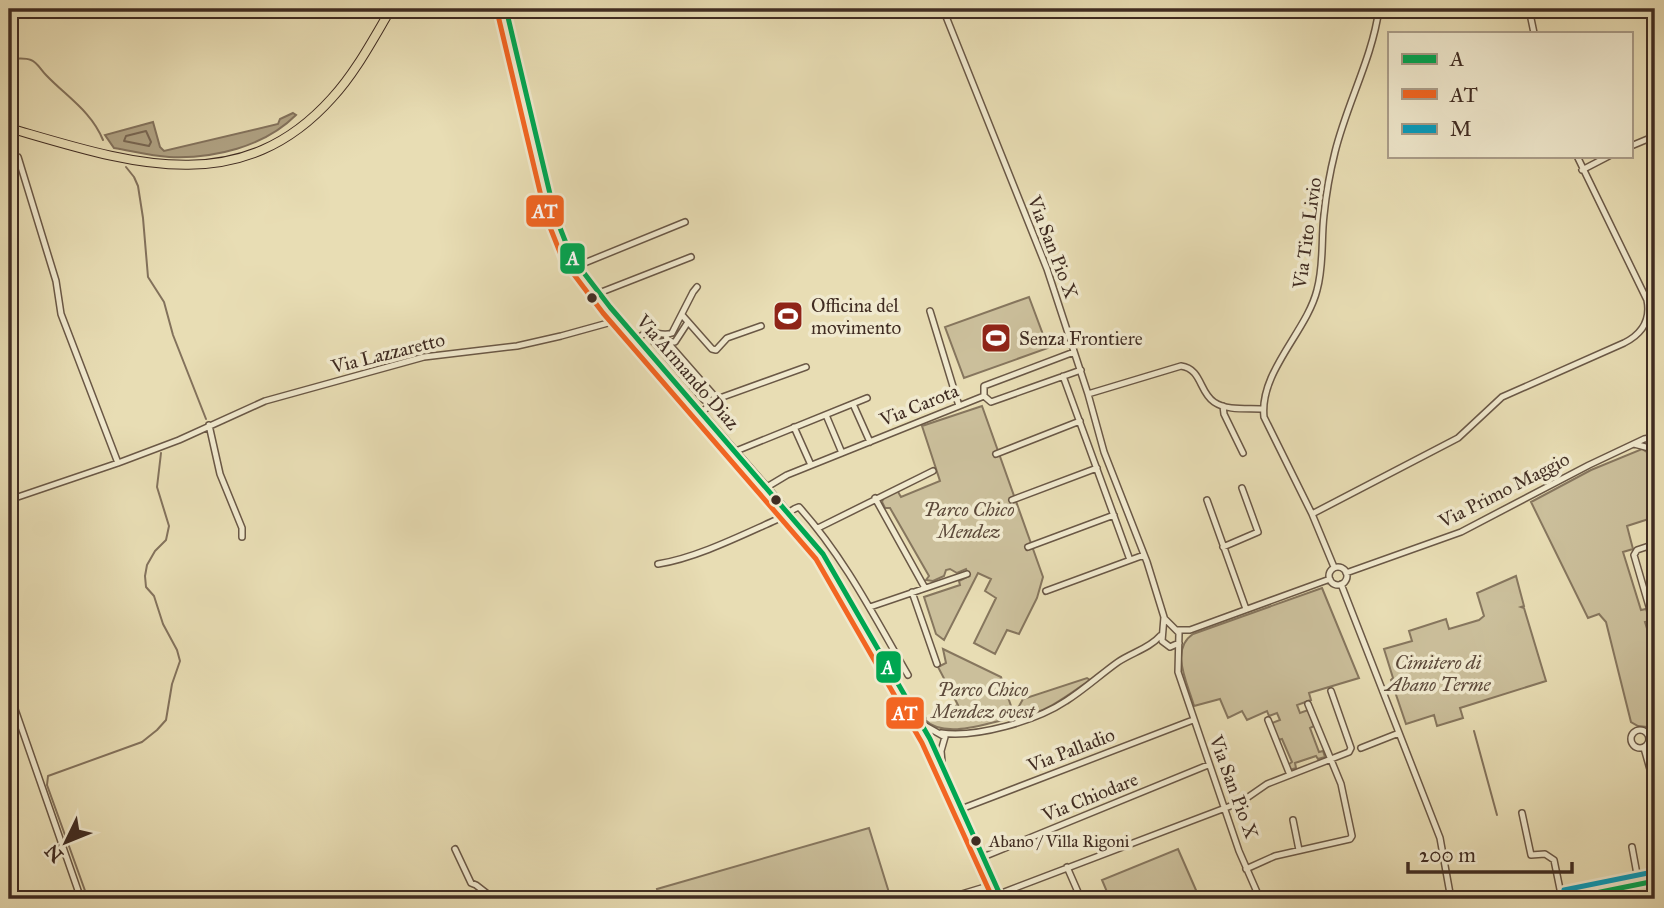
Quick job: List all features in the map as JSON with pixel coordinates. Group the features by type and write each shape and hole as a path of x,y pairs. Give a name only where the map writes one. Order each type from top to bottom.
{"highway":[{"path":"9,128 154,164 196,166 238,158 281,140 322,109 358,65 391,9"}],"street":[{"name":"Via Armando Diaz","path":"506,9 555,215 565,244 577,265 644,346 697,406 704,410 822,554 930,739"},
{"name":"Via San Pio X","path":"943,9 1033,234 1081,370 1104,452 1144,555 1164,618 1162,632"},
{"name":"Via Tito Livio","path":"1263,409 1276,368 1312,307 1318,290 1324,214 1335,151 1373,40 1379,9"},
{"path":"1529,9 1534,32"},
{"path":"1632,146 1655,136"},
{"path":"18,157 56,281 61,314 118,463"},
{"path":"1312,514 1458,438 1502,397 1631,339 1643,327 1652,311 1578,158"},
{"path":"1582,170 1605,158"},
{"path":"577,265 685,222"},
{"path":"599,293 691,257"},
{"path":"638,338 653,331 666,335 672,333 697,287"},
{"path":"930,311 959,406"},
{"path":"682,315 712,349 716,350 727,338 761,326"},
{"name":"Via Lazzaretto","path":"9,500 118,463 265,401 396,363 451,352 517,346 608,323 618,316"},
{"path":"644,346 654,342 675,342 688,322"},
{"path":"666,335 668,343 717,400"},
{"path":"654,342 705,400"},
{"name":"Via Carota","path":"767,487 787,475 984,396 984,386 1074,352"},
{"path":"1088,394 1181,366 1194,372 1211,400 1223,406 1263,409 1334,567"},
{"path":"704,410 717,400 806,368"},
{"path":"984,396 991,402 1081,370"},
{"path":"1063,376 1130,560"},
{"path":"736,451 867,398"},
{"path":"697,406 705,400 717,400"},
{"path":"853,404 870,442"},
{"path":"1223,406 1224,414 1244,453"},
{"path":"826,415 842,453"},
{"path":"996,454 1080,421"},
{"path":"209,425 220,474 242,528 242,537"},
{"path":"794,427 811,465"},
{"name":"Via Primo Maggio","path":"1346,573 1469,529 1589,465 1655,436"},
{"name":"Via Primo Maggio","path":"1654,450 1651,442 1655,436"},
{"name":"Via Primo Maggio","path":"1634,444 1654,450"},
{"path":"1012,500 1097,468"},
{"path":"818,528 933,471"},
{"path":"1223,547 1258,532 1242,488"},
{"path":"875,498 925,588"},
{"path":"1207,500 1246,609"},
{"path":"658,564 675,561 758,528 799,507 835,550 908,675"},
{"path":"1028,547 1114,514"},
{"path":"1655,544 1637,550 1634,555 1655,627"},
{"path":"1046,591 1144,555"},
{"path":"1334,567 1342,568 1346,573 1346,579 1340,584 1334,584 1329,579 1329,573 1334,567"},
{"path":"870,607 967,574"},
{"path":"1329,579 1188,630 1168,628 1152,643 1118,662 1060,705 1010,724 956,736 939,733 930,739 1001,897 1068,867 1241,802 1267,784 1349,752 1351,748 1331,691"},
{"path":"1340,584 1440,838 1451,899"},
{"path":"912,592 937,664"},
{"name":"Via San Pio X","path":"1164,618 1175,629"},
{"path":"1175,629 1179,641"},
{"path":"1152,643 1173,647 1188,630"},
{"path":"1162,632 1164,645"},
{"name":"Via San Pio X","path":"1179,641 1178,672 1193,720 1246,869 1260,899"},
{"path":"890,670 902,664"},
{"path":"9,692 81,899"},
{"path":"1246,869 1268,858 1350,839 1352,836 1341,784 1308,704"},
{"name":"Via Palladio","path":"961,809 1193,720"},
{"path":"1268,720 1290,775"},
{"path":"920,723 945,737 941,753 943,765"},
{"path":"1643,730 1652,738 1644,748 1633,744 1633,733 1643,730"},
{"path":"1361,748 1399,733"},
{"path":"932,746 937,748 956,736"},
{"path":"1644,748 1655,787"},
{"name":"Via Chiodare","path":"983,857 1209,765"},
{"path":"1522,813 1531,855 1545,854 1555,860 1564,899 1655,881"},
{"path":"1293,820 1299,850"},
{"path":"1632,847 1639,885"},
{"path":"455,849 471,883 494,899"},
{"path":"1068,867 1081,899"},
{"path":"945,899 995,884"}],"green space":[{"name":"Senza Frontiere","path":"1029,297 1048,348 964,378 945,327"},
{"name":"Parco Chico Mendez","path":"982,406 1043,577 1037,598 1019,634 1007,630 995,654 974,643 996,598 985,591 991,579 978,573 944,640 936,634 924,597 960,585 959,581 969,576 966,569 957,573 946,570 944,576 933,581 926,580 929,576 890,508 885,508 882,502 884,497 897,490 901,497 940,481 922,426"},
{"path":"1642,449 1653,456 1655,463 1655,517 1627,526 1633,549 1623,552 1641,610 1646,609 1650,621 1645,622 1655,655 1654,733 1647,727 1631,722 1606,622 1599,614 1588,618 1531,502 1591,470"},
{"name":"Cimitero di Abano Terme","path":"1516,576 1524,606 1521,607 1524,608 1546,681 1460,708 1463,718 1437,726 1434,715 1406,724 1384,649 1412,641 1409,631 1446,619 1449,629 1479,620 1484,616 1477,593"},
{"path":"1322,588 1359,678 1309,693 1311,700 1297,705 1300,713 1308,710 1314,726 1310,728 1319,752 1323,751 1325,757 1318,759 1316,756 1295,763 1296,768 1290,770 1288,765 1292,762 1282,739 1278,740 1272,723 1280,720 1277,713 1269,716 1267,711 1247,720 1242,711 1228,718 1220,699 1194,706 1182,668 1182,649 1193,634"},
{"name":"Parco Chico Mendez ovest","path":"943,649 1001,677 1011,706 1003,720 951,729 932,725 924,719 958,705 938,667 946,663"},
{"path":"1087,678 1090,680 1066,697 1038,712 1021,714 1018,708 1023,699"},
{"path":"869,828 891,899 660,899 657,889"},
{"path":"1178,849 1199,897 1110,899 1102,880"}],"water":[{"path":"293,113 296,115 283,126 253,143 203,156 162,156 114,148 105,135 153,122 160,147 164,151 278,124 280,119"}],"waterway":[{"path":"9,59 35,62 85,112 103,140"},
{"path":"126,167 138,186 148,277 164,302 173,335 206,419"},
{"path":"88,899 47,785 48,776 142,742 166,720 172,684 180,661 154,596 146,587 145,576 147,565 155,551 166,540 169,526 157,487 161,453"},
{"path":"1474,731 1497,815"}],"transit line":[{"name":"A","path":"506,9 555,215 571,256 610,307 823,554 930,739 1002,899"},
{"name":"AT","path":"497,11 546,217 563,260 603,313 816,559 922,743 993,899"},
{"name":"M","path":"1564,890 1653,872"},
{"name":"A","path":"1566,899 1655,881"}],"place":[{"name":"Officina del movimento","path":"788,316"},
{"name":"Senza Frontiere","path":"996,338"},
{"name":"Abano / Villa Rigoni","path":"976,841"}]}
